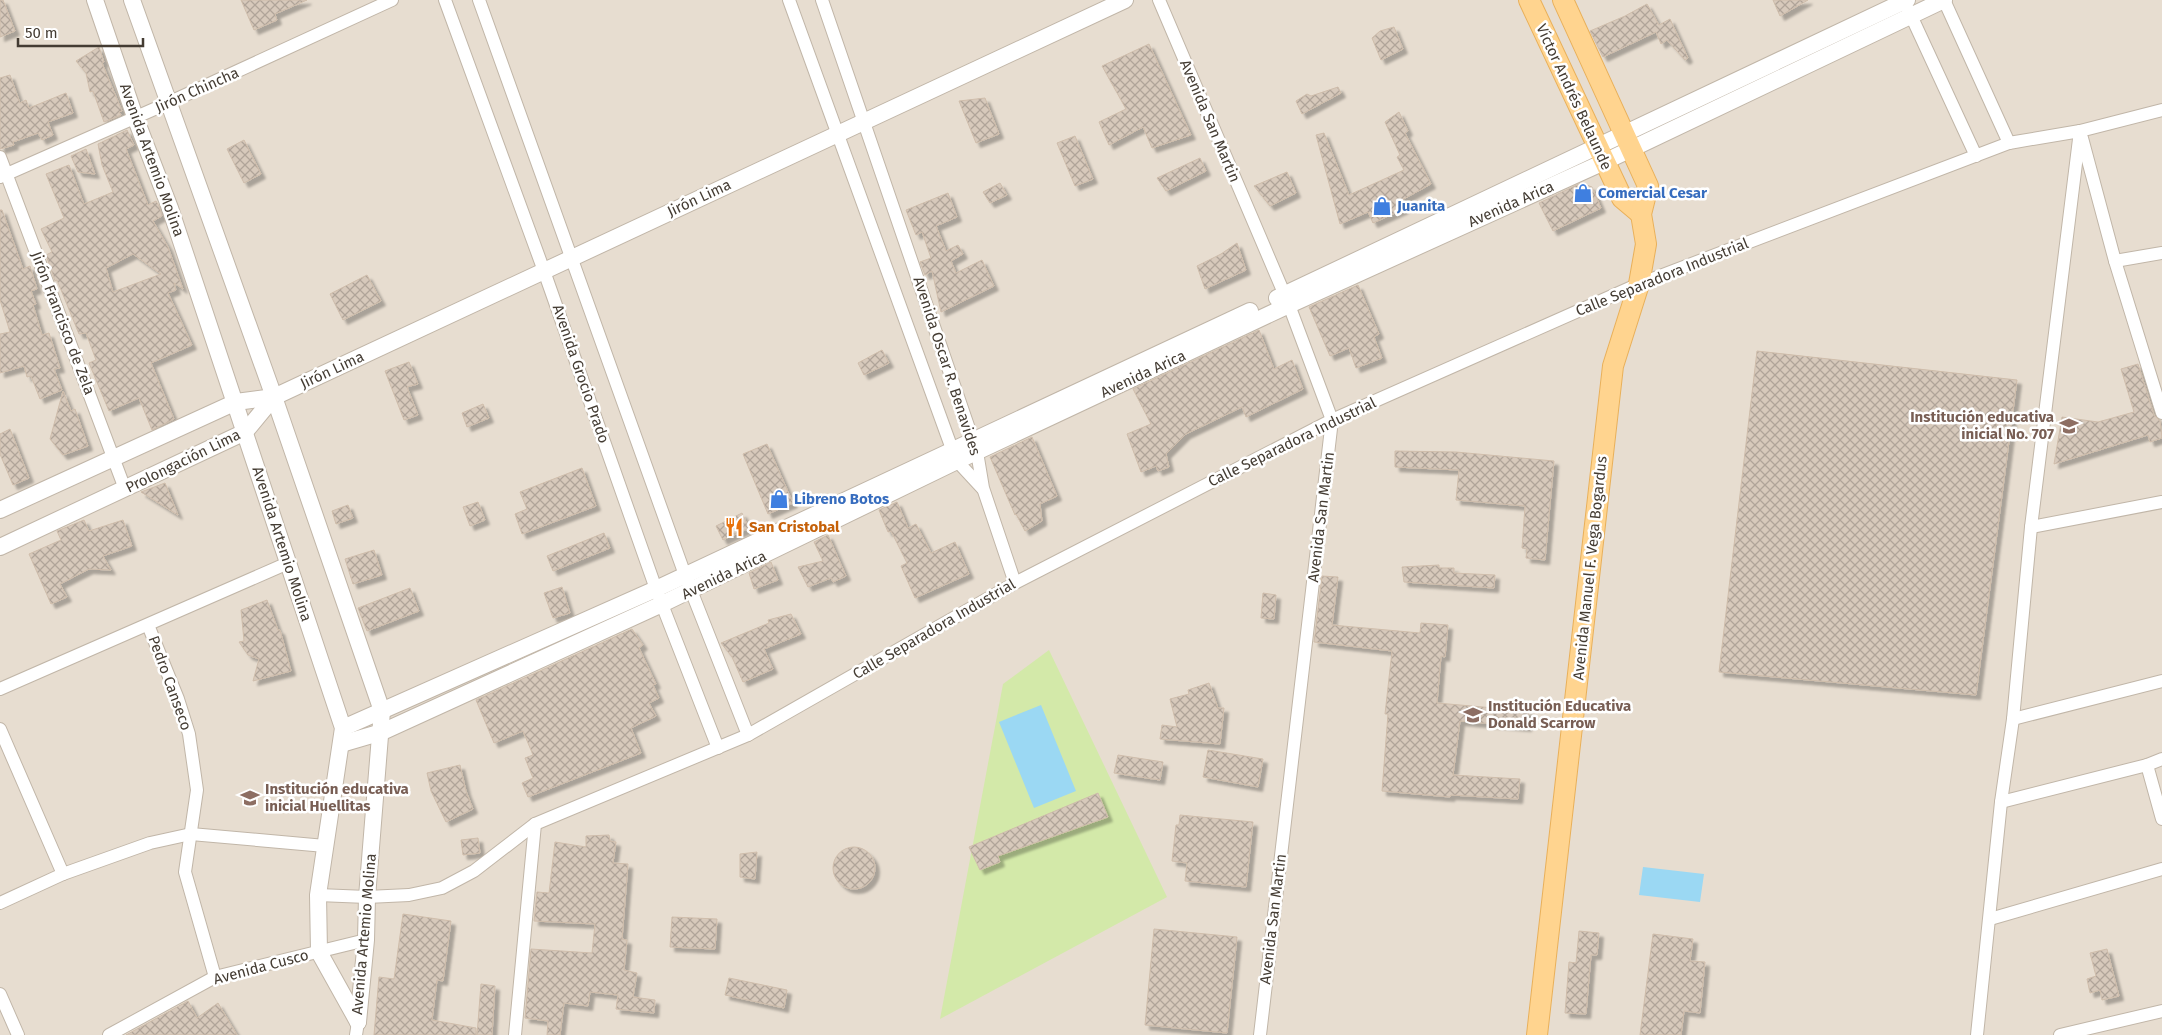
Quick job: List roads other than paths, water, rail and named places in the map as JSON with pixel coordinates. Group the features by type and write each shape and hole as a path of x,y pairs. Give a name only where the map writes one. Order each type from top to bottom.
{"main road":[{"name":"Víctor Andrés Belaunde","path":"1529,0 1622,198 1641,214"},
{"name":"Víctor Andrés Belaunde","path":"1563,0 1648,186 1641,214 1646,244 1639,284"},
{"name":"Avenida Manuel F. Vega Bogardus","path":"1537,1035 1613,366 1639,284"}],"street":[{"name":"Avenida Artemio Molina","path":"95,0 135,117 170,208 344,728 318,894 319,952 357,1028"},
{"name":"Avenida Artemio Molina","path":"132,0 274,397 382,711 382,732 367,896 366,940 357,1028"},
{"name":"Jirón Chincha","path":"3,175 168,103 392,0"},
{"name":"Avenida Grocio Prado","path":"445,0 544,271 659,597 718,748"},
{"name":"Avenida Grocio Prado","path":"479,0 688,583 748,735"},
{"name":"Avenida Oscar R. Benavides","path":"789,0 836,134 955,455 983,488"},
{"name":"Avenida Oscar R. Benavides","path":"822,0 975,446 983,488"},
{"name":"Jirón Lima","path":"274,397 1124,0"},
{"name":"Avenida San Martin","path":"1159,0 1286,300 1332,420 1260,1035"},
{"name":"Avenida Arica","path":"341,744 382,732 955,455 1601,155 1907,4 1944,0"},
{"path":"1944,0 2009,143"},
{"path":"1907,4 1976,156"},
{"name":"Calle Separadora Industrial","path":"318,894 408,895 442,888 474,871 536,824 748,735 1015,583 1332,420 1639,284 2009,143 2080,131 2162,110"},
{"path":"2080,131 2115,261 2162,413"},
{"path":"1978,1035 2001,802 2013,719 2031,527 2080,131"},
{"name":"Jirón Francisco de Zela","path":"0,157 3,175 126,488"},
{"path":"2115,261 2162,252"},
{"name":"Prolongación Lima","path":"0,510 236,402 274,397"},
{"name":"Prolongación Lima","path":"0,547 245,432 274,397"},
{"path":"983,488 1015,583"},
{"path":"2031,527 2162,502"},
{"path":"0,689 288,563"},
{"name":"Avenida Arica","path":"344,728 659,597"},
{"name":"Pedro Canseco","path":"148,625 178,699 189,734 197,790 184,872 215,977"},
{"path":"2013,719 2162,681"},
{"path":"0,729 63,874"},
{"path":"2001,802 2147,765 2162,759"},
{"path":"2147,765 2162,819"},
{"path":"515,1035 536,824"},
{"path":"0,903 63,874 150,843 191,834 325,846"},
{"path":"1990,919 2162,869"},
{"name":"Avenida Cusco","path":"109,1035 215,977 366,940"},
{"path":"0,994 18,1035"},
{"path":"2060,1035 2162,1011"}],"water":[{"path":"1041,705 1076,791 1034,808 999,722"},
{"path":"1643,867 1704,874 1700,902 1639,895"}],"place":[{"name":"Comercial Cesar","path":"1583,193"},
{"name":"Juanita","path":"1382,206"},
{"name":"Institución educativa inicial No. 707","path":"2069,426"},
{"name":"Libreno Botos","path":"779,499"},
{"name":"San Cristobal","path":"734,527"},
{"name":"Institución Educativa Donald Scarrow","path":"1473,715"},
{"name":"Institución educativa inicial Huellitas","path":"250,798"}]}
